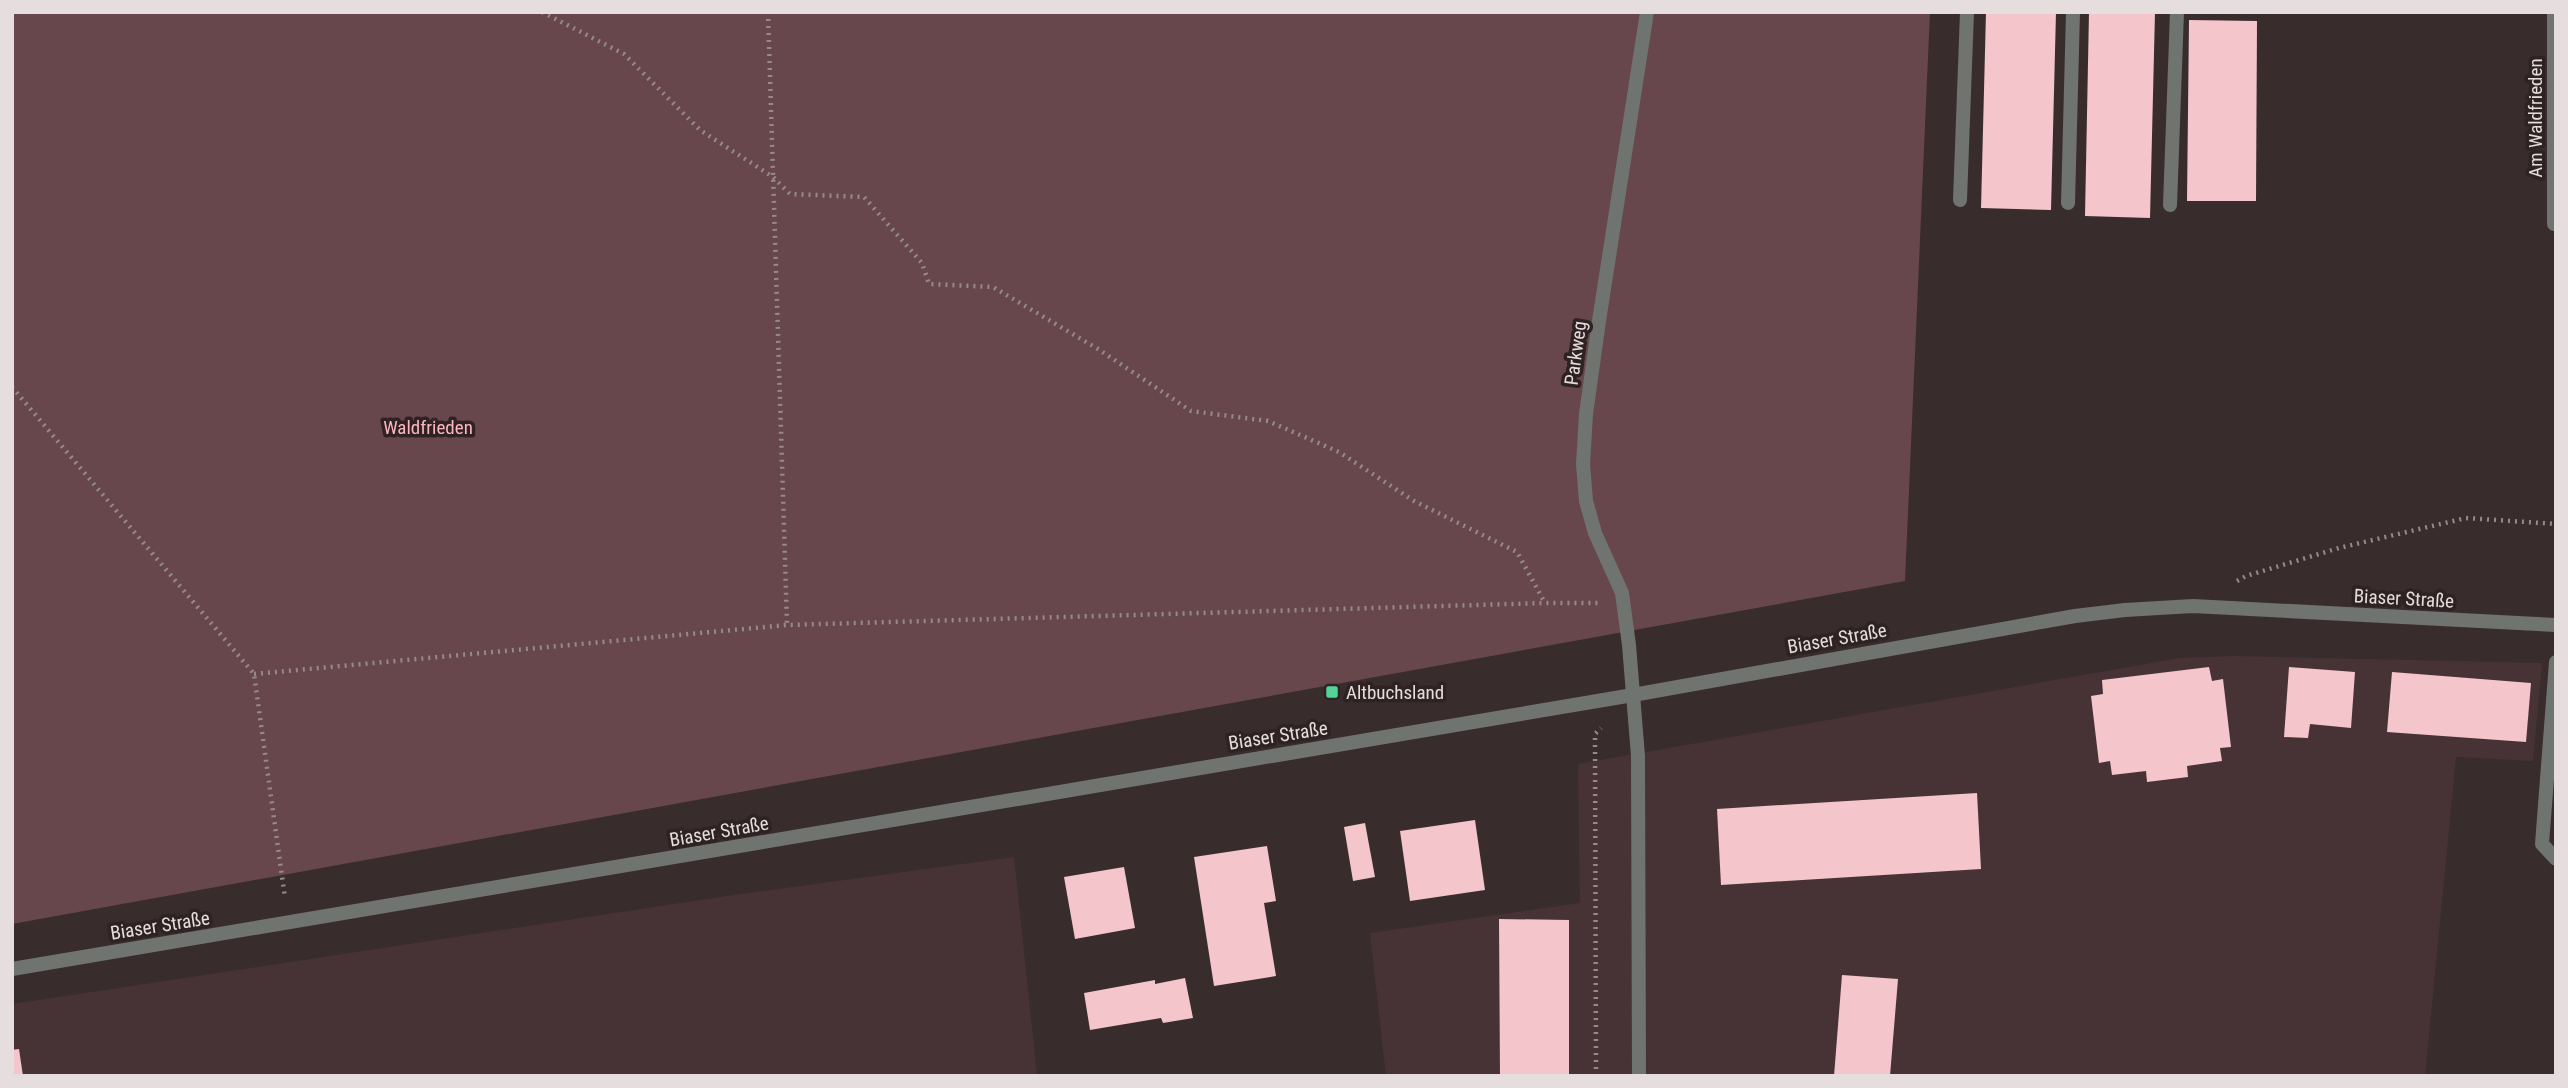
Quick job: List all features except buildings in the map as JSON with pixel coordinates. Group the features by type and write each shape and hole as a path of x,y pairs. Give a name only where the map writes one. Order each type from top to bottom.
{"street":[{"name":"Parkweg","path":"1633,695 1624,604 1611,566 1595,533 1586,501 1583,464 1599,321 1647,12"},
{"path":"1960,200 1968,12"},
{"path":"2068,204 2073,12"},
{"path":"2170,205 2177,12"},
{"name":"Am Waldfrieden","path":"2554,12 2554,224"},
{"name":"Biaser Straße","path":"12,969 1633,695 1998,629 2125,610 2193,606 2556,625"},
{"path":"2556,662 2542,844 2556,859"},
{"path":"1633,695 1638,756 1639,1076"}],"path":[{"path":"542,12 624,54 700,130 773,177 790,194 864,197 922,263 929,284 993,287 1098,349 1191,411 1269,421 1339,452 1414,501 1517,552 1545,603"},
{"path":"768,12 787,625"},
{"path":"12,387 254,674 289,923"},
{"path":"2235,582 2246,576 2340,548 2466,519 2556,524"},
{"path":"254,674 787,625 1545,603 1624,604"},
{"path":"1596,1076 1595,734 1633,695"}],"shaded area":[{"path":"2234,656 2542,663 2533,761 2456,757 2425,1076 1386,1076 1370,933 1580,903 1578,764 2180,658"},
{"path":"1014,857 1037,1076 12,1076 12,1004 734,895"}],"green space":[{"name":"Waldfrieden","path":"12,12 1930,12 1905,581 12,924"}],"place":[{"name":"Altbuchsland","path":"1332,692"}]}
